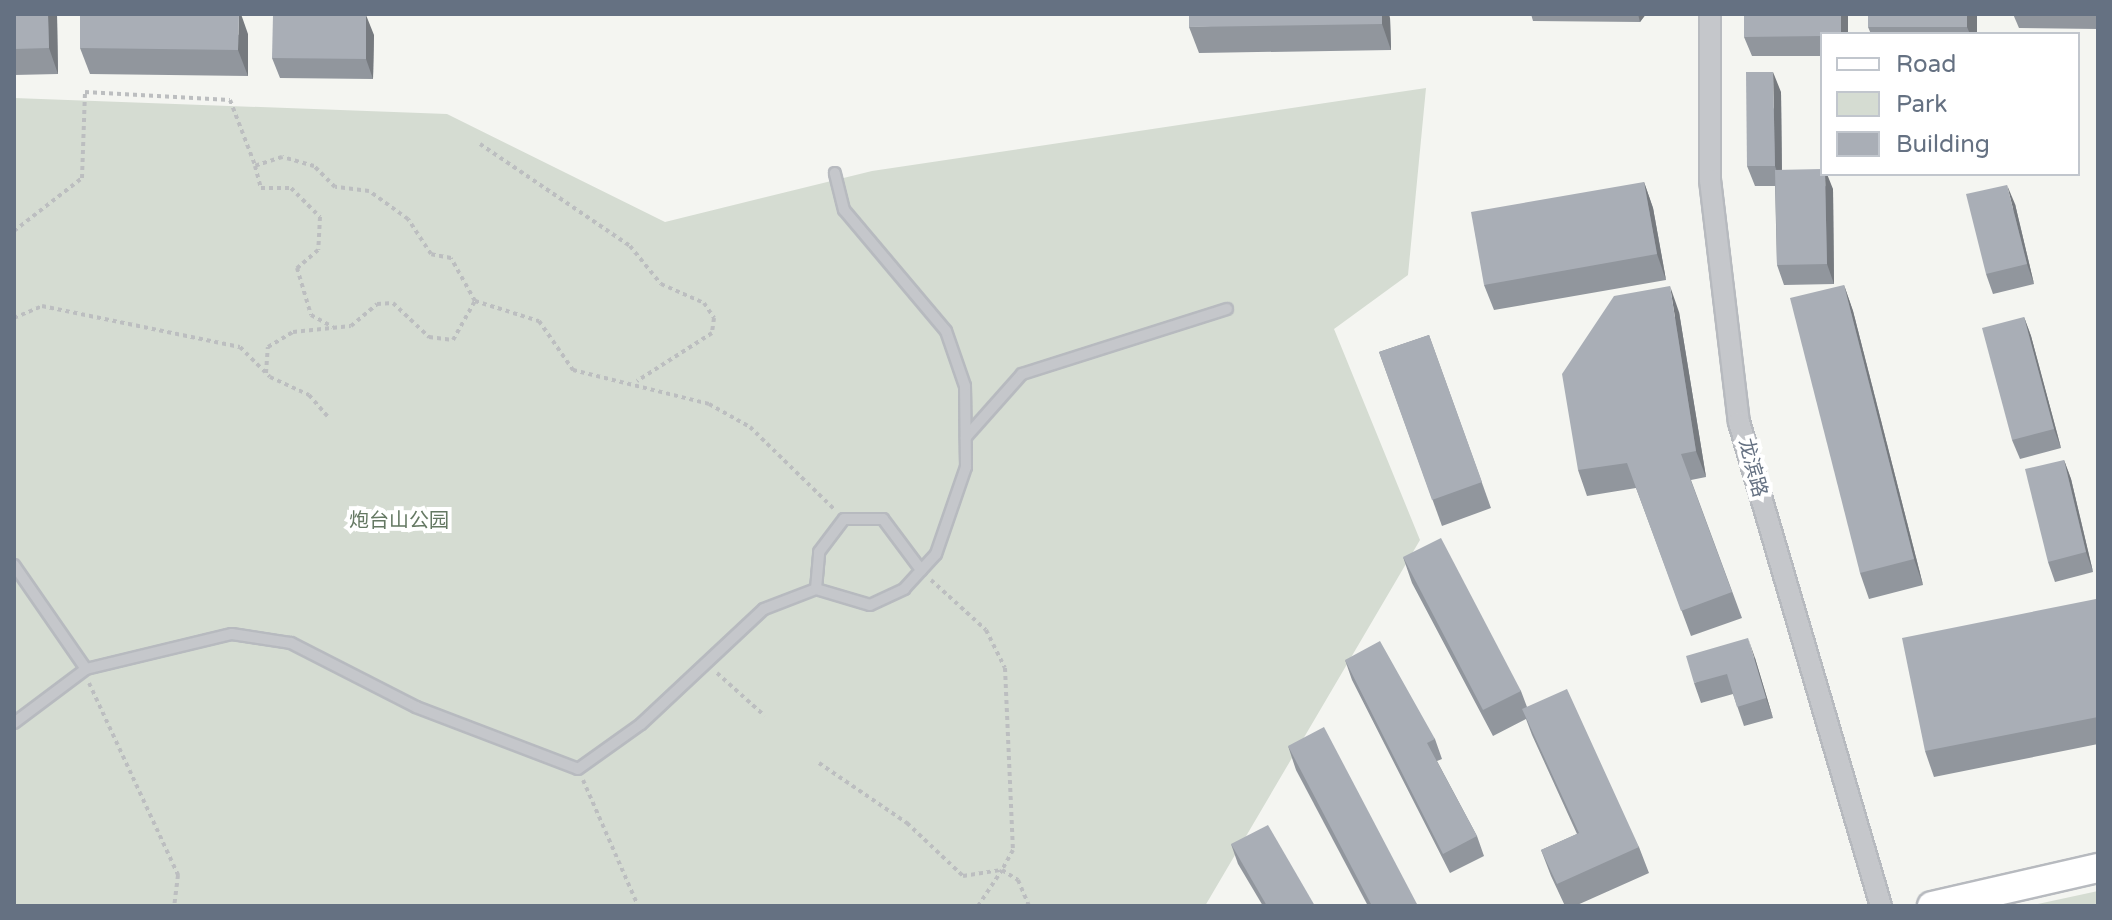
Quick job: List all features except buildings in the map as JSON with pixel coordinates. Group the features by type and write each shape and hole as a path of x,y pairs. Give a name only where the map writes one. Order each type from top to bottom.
{"main road":[{"path":"1932,906 2098,868"}],"street":[{"name":"龙滨路","path":"1710,14 1710,180 1719,307 1739,422 1881,906"}],"lane":[{"path":"14,723 86,669 232,634 291,643 416,707 578,769 706,663 764,609 816,589 870,605 904,589 936,554 966,467 965,386 946,331 844,210 835,173"},
{"path":"966,437 1022,374 1227,309"},
{"path":"816,589 819,552 844,519 883,519 921,570"},
{"path":"14,565 86,669"}],"path":[{"path":"14,231 82,178 85,92 230,100 261,188 291,188 320,217 318,250 297,268 311,315 333,327"},
{"path":"480,144 630,246 661,284 704,303 714,318 712,333 637,381"},
{"path":"255,166 282,157 314,166 335,187 369,191 408,219 431,254 451,258 475,301 539,321 573,370 637,381 709,404 750,427 844,519"},
{"path":"266,373 268,347 293,332 333,327 393,303 429,337 453,340 475,301"},
{"path":"14,318 42,306 240,347 266,373 309,395 328,417"},
{"path":"921,570 986,630 1005,668 1013,850 978,906"},
{"path":"706,663 765,716"},
{"path":"86,669 95,707 178,875 174,906"},
{"path":"819,763 907,823 963,876 1002,870 1018,880 1029,906"},
{"path":"578,769 638,906"}],"green space":[{"name":"炮台山公园","path":"1426,88 1408,275 1334,329 1420,540 1205,906 14,906 14,98 447,114 665,222 872,171"},
{"path":"2098,891 2098,906 2029,906"}]}
